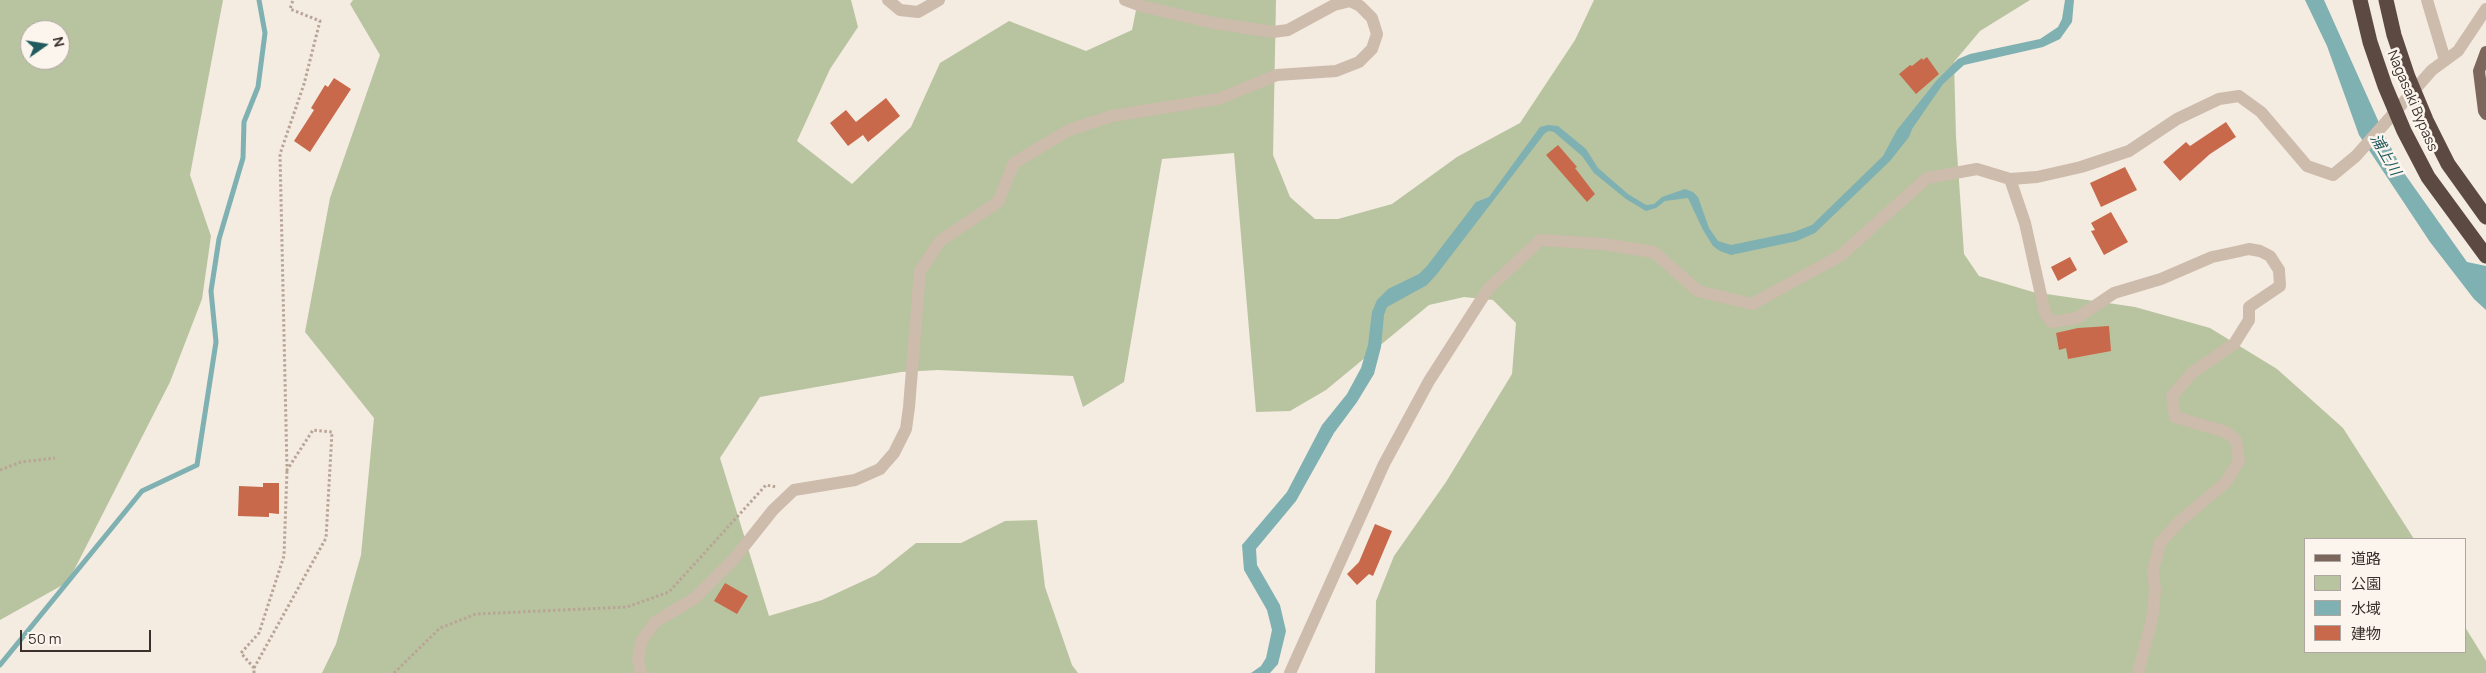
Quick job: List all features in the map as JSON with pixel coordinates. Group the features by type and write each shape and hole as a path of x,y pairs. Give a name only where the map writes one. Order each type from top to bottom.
{"highway":[{"name":"Nagasaki Bypass","path":"2360,0 2379,68 2404,131 2428,177 2486,256"},
{"name":"Nagasaki Bypass","path":"2386,0 2394,35 2408,77 2426,120 2448,164 2486,217"}],"main road":[{"path":"2486,52 2479,70 2484,111 2486,114"}],"street":[{"path":"888,0 900,10 918,12 939,0"},
{"path":"641,673 638,659 642,640 655,622 695,598 734,559 772,510 794,490 855,480 880,469 894,453 906,430 920,271 940,240 998,202 1014,163 1070,130 1112,116 1218,99 1277,75 1336,71 1359,62 1372,49 1377,34 1372,18 1360,6 1350,1 1334,5 1288,30 1273,32 1221,25 1141,6 1125,0"},
{"path":"2426,0 2445,60"},
{"path":"1290,673 1384,464 1429,381 1488,288 1540,240 1602,244 1654,252 1698,291 1752,304 1840,256 1927,178 1977,169 2010,180 2037,177 2072,169 2129,151 2177,119 2219,99 2239,96 2261,112 2307,166 2333,175 2356,156 2432,70 2458,51 2486,9"},
{"path":"2010,180 2025,223 2045,313 2052,322 2077,318 2114,293 2161,279 2212,257 2249,249 2260,251 2270,256 2279,270 2280,286 2249,307 2249,320 2234,344 2193,372 2172,396 2175,417 2226,432 2236,440 2239,461 2226,482 2179,522 2160,543 2153,570 2155,591 2152,619 2138,673"}],"path":[{"path":"254,668 241,653 259,634 284,556 287,470 280,154 304,84 320,21 290,8 293,0"},
{"path":"254,673 254,668 326,538 332,432 313,430 287,470"},
{"path":"0,470 21,462 55,458"},
{"path":"394,673 440,628 476,614 627,607 670,592 766,485 794,490"}],"green space":[{"path":"0,0 223,0 190,175 211,236 202,299 170,382 68,582 0,620"},
{"path":"353,0 851,0 858,27 830,69 797,141 852,184 911,127 940,63 1009,21 1086,51 1132,30 1138,0 1276,0 1273,155 1290,197 1315,219 1338,219 1392,204 1457,157 1520,123 1575,40 1594,0 2030,0 1980,31 1954,62 1956,137 1964,254 1979,276 2033,292 2135,307 2210,328 2277,369 2343,428 2413,538 2304,538 2304,653 2466,653 2466,629 2486,661 2486,673 1375,673 1376,601 1394,556 1446,482 1512,374 1516,323 1493,300 1464,297 1429,305 1326,390 1290,411 1256,412 1234,153 1162,159 1124,382 1083,407 1073,376 938,370 901,372 760,397 720,458 769,616 822,600 876,575 916,543 961,543 1005,521 1037,520 1045,587 1072,665 1078,673 322,673 336,644 361,555 374,418 305,332 330,198 380,55 350,4"}],"water":[{"path":"2065,0 2074,0 2072,22 2060,39 2043,47 1964,65 1943,84 1912,129 1909,137 1890,161 1815,233 1797,241 1731,255 1720,251 1713,246 1703,230 1688,198 1665,201 1656,208 1646,211 1626,199 1594,173 1582,156 1554,132 1549,131 1545,133 1437,274 1427,285 1387,307 1384,315 1381,347 1374,374 1357,402 1334,433 1296,501 1256,549 1257,565 1280,605 1286,631 1278,664 1270,673 1251,673 1261,666 1266,658 1272,630 1267,610 1244,570 1242,545 1287,492 1322,425 1347,394 1361,368 1368,345 1372,312 1377,300 1388,289 1419,274 1427,266 1476,202 1489,197 1540,127 1548,125 1558,126 1586,149 1598,168 1628,194 1646,205 1654,204 1662,197 1685,189 1693,192 1698,197 1709,228 1718,241 1731,245 1794,232 1812,225 1883,156 1897,130 1937,80 1958,59 1970,54 2040,39 2058,27 2062,19"},
{"name":"浦上川","path":"2305,0 2324,0 2385,136 2404,173 2467,262 2486,266 2486,310 2474,299 2430,242 2359,135 2327,46"}],"building":[{"path":"1927,57 1939,74 1916,94 1899,74 1910,65 1912,66 1922,58 1923,60"},
{"path":"334,78 351,89 310,152 294,141 314,110 311,108 325,85 328,87"},
{"path":"886,98 900,116 868,142 863,135 848,146 830,123 846,110 856,122"},
{"path":"2226,122 2236,137 2210,154 2180,181 2163,162 2186,142 2190,146"},
{"path":"1558,145 1577,167 1575,168 1595,194 1587,202 1546,155"},
{"path":"2125,167 2137,190 2101,207 2090,183"},
{"path":"2111,212 2128,242 2104,255 2091,231 2095,230 2091,223"},
{"path":"2070,257 2077,270 2058,281 2051,267"},
{"path":"2109,326 2111,351 2068,359 2066,348 2059,350 2056,333 2078,328"},
{"path":"263,483 279,483 279,514 269,513 269,517 238,516 239,486 263,487"},
{"path":"1375,524 1392,531 1373,576 1369,574 1357,585 1347,574 1359,562"},
{"path":"725,583 748,596 737,614 714,601"}],"waterway":[{"path":"0,665 142,491 197,465 216,342 211,291 219,239 243,158 244,122 258,87 265,33 259,0"}]}
